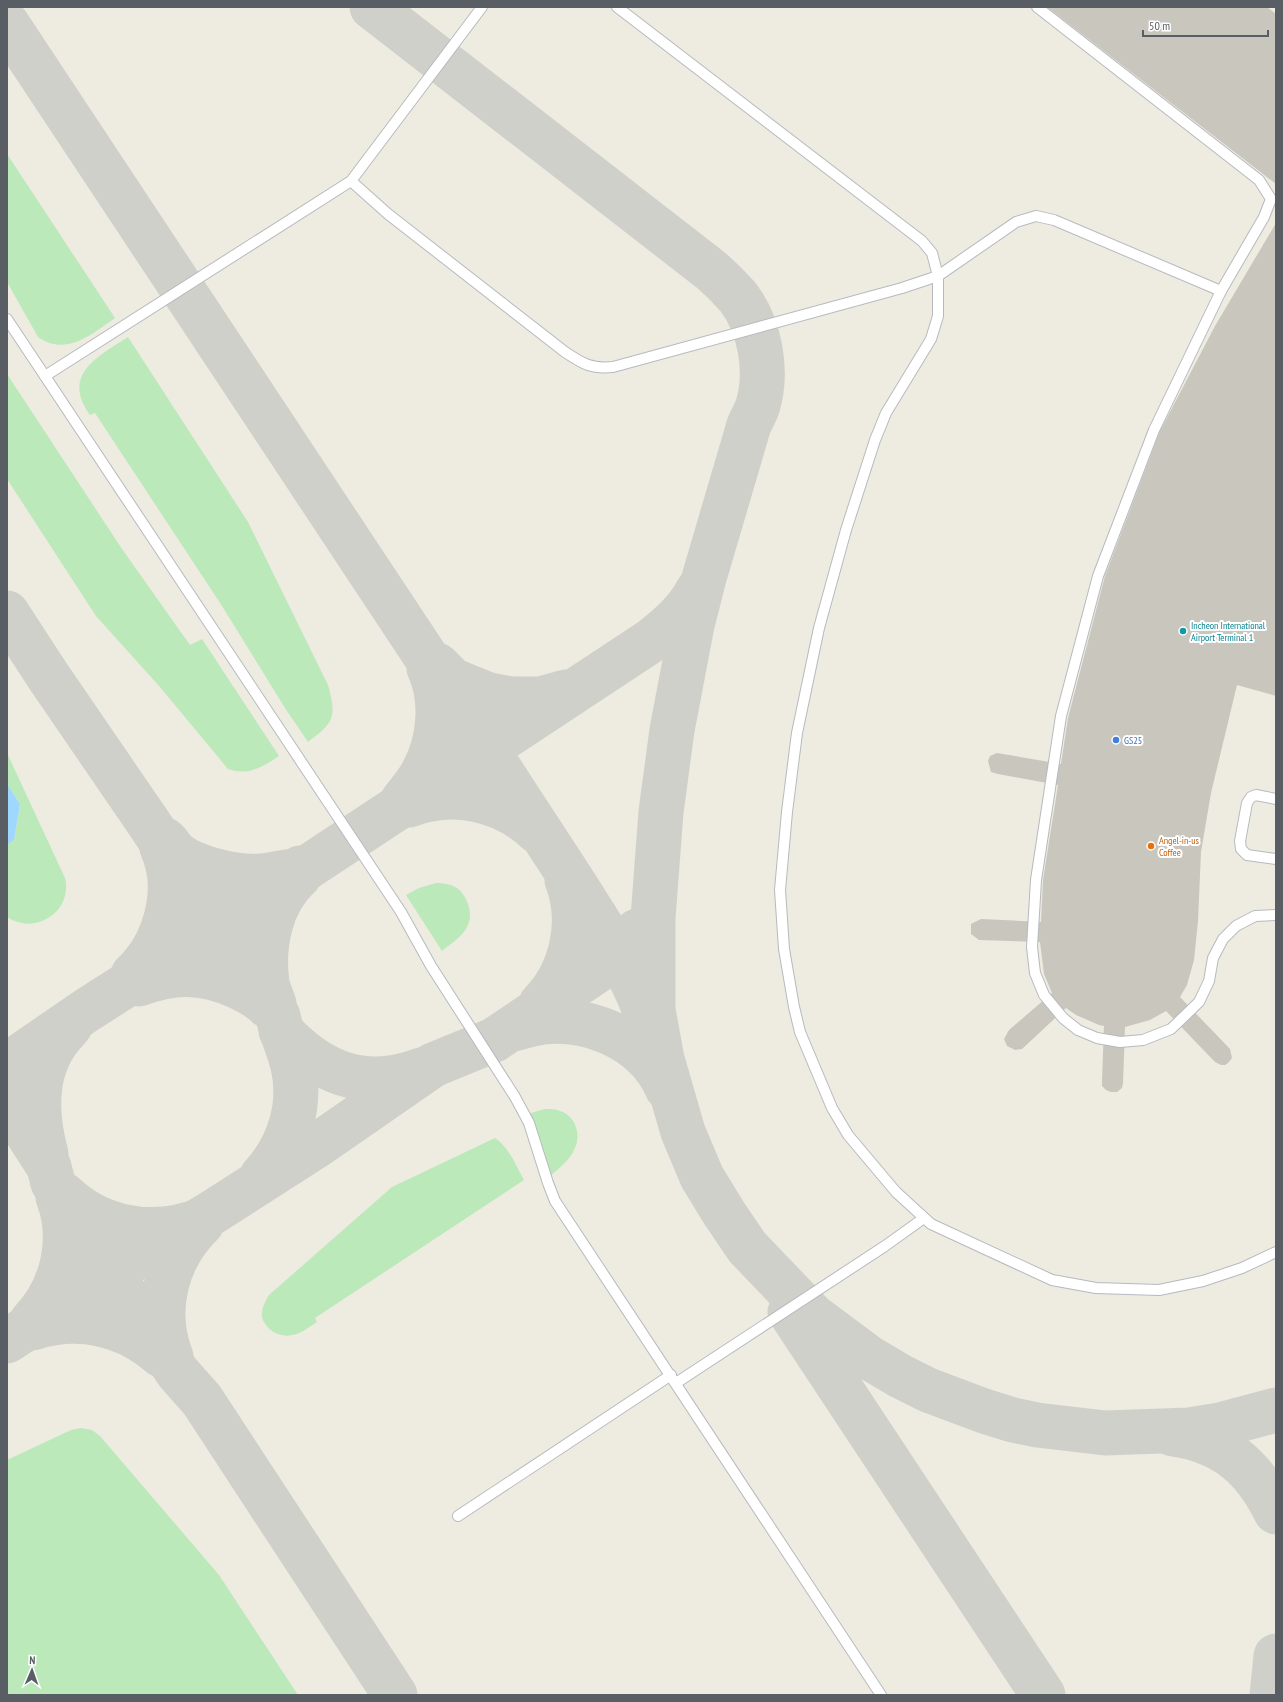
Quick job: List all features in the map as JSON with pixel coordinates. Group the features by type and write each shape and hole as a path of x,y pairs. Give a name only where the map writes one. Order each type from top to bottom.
{"lane":[{"path":"45,376 351,181 482,7"},
{"path":"616,7 922,241 932,253 938,276 938,316 931,339 886,412 875,440 846,530 819,628 797,733 787,812 780,890 784,949 800,1032 832,1108 848,1135 865,1157 896,1192 931,1224 1052,1280 1096,1288 1159,1290 1203,1281 1242,1268 1276,1252"},
{"path":"1037,7 1259,180 1269,193 1271,200 1264,218 1221,291 1154,430 1096,583 1058,732 1036,880 1032,947 1035,973 1044,995 1063,1018 1078,1030 1097,1038 1120,1042 1143,1040 1172,1028 1199,1002 1209,981 1213,958 1223,939 1236,926 1255,916 1276,915"},
{"path":"351,181 388,214 566,352 583,364 592,367 613,367 902,288 938,276 1016,222 1036,216 1054,220 1221,291"},
{"path":"7,319 402,912 431,966 515,1097 529,1123 548,1183 556,1201 881,1695"},
{"path":"1276,799 1256,795 1251,797 1247,803 1240,841 1241,849 1247,855 1276,859"},
{"path":"458,1516 885,1246 924,1218"}],"green space":[{"path":"7,154 115,318 97,331 78,341 59,345 48,343 38,337 7,282"},
{"path":"128,337 248,522 328,685 332,705 331,718 323,730 308,742 285,708 222,606 95,413 90,415 82,401 79,389 81,378 86,368 105,352"},
{"path":"7,374 122,549 190,645 202,639 279,756 261,767 249,771 235,771 228,769 160,687 96,616 7,479"},
{"path":"7,753 65,878 66,890 63,901 58,910 50,917 40,922 29,924 18,922 7,917 7,845 14,840 20,804 7,784"},
{"path":"436,883 447,884 457,888 467,901 470,912 469,922 465,931 442,951 406,895 419,888"},
{"path":"545,1109 560,1111 570,1117 574,1122 577,1133 576,1145 572,1154 563,1165 549,1177 527,1114"},
{"path":"495,1138 504,1146 524,1180 315,1318 317,1322 302,1332 287,1336 278,1334 266,1326 262,1317 262,1311 269,1295 392,1187"},
{"path":"81,1428 92,1430 100,1436 219,1575 298,1695 7,1695 7,1460 71,1430"}],"water":[{"path":"7,784 20,804 14,840 7,845"}],"building":[{"path":"1047,7 1267,7 1276,14 1276,184"},
{"name":"Incheon International Airport Terminal 1","path":"1276,223 1276,696 1237,685 1211,793 1201,852 1198,921 1194,960 1187,985 1180,997 1230,1049 1232,1058 1225,1065 1215,1062 1166,1011 1150,1020 1125,1027 1122,1088 1117,1092 1111,1092 1102,1086 1104,1026 1076,1015 1066,1008 1022,1049 1015,1050 1007,1046 1004,1039 1009,1030 1052,993 1044,974 1040,942 979,940 971,934 971,924 981,919 1041,922 1043,880 1058,785 991,772 988,761 990,756 997,753 1061,764 1068,718 1105,576 1160,431 1215,326"}],"taxiway":[{"path":"372,7 712,271 738,297 746,309 757,335 762,363 761,392 757,408 749,425 704,578 692,625 672,730 661,812 653,918 653,1010 662,1059 683,1132 702,1177 724,1213 747,1247 813,1316 868,1357 900,1376 928,1390 984,1411 1013,1420 1037,1425 1105,1433 1189,1430 1220,1425 1276,1410"},
{"path":"7,24 487,749 574,883 619,956 634,984 646,1014"},
{"path":"7,1065 87,1010 217,927 652,640 678,617 689,605 698,590"},
{"path":"7,613 278,1016 293,1066 296,1096 291,1125 286,1139 280,1152 262,1176"},
{"path":"437,665 452,680 489,695 511,699 541,699 566,692"},
{"path":"403,800 424,770 434,746 438,719 438,706 429,668"},
{"path":"409,805 443,797 460,797 477,800 493,804 509,811 524,820 537,831"},
{"path":"165,840 177,854 185,859 206,868 230,874 241,876 262,876 295,871 300,868"},
{"path":"133,975 144,963 154,948 167,916 170,899 170,881 168,864 162,848"},
{"path":"274,1004 267,983 267,940 270,925 281,898 299,876"},
{"path":"541,1004 552,991 560,977 572,946 574,913 572,896 567,880"},
{"path":"7,1341 111,1273 213,1212 319,1144 433,1065 494,1040 610,962 619,954 637,931"},
{"path":"139,984 176,975 200,975 224,981 236,986 249,992 268,1006"},
{"path":"514,1029 552,1021 572,1022 592,1026 611,1033 629,1043 644,1056 657,1071 667,1088"},
{"path":"46,1154 40,1126 40,1083 43,1069 49,1056 58,1041 70,1026"},
{"path":"281,1031 296,1046 312,1058 328,1068 345,1074 363,1078 381,1079 401,1076 421,1070"},
{"path":"7,1102 49,1167 53,1183 111,1273 178,1373 202,1400 395,1695"},
{"path":"64,1195 91,1215 107,1222 123,1226 139,1229 156,1229 173,1228 189,1224"},
{"path":"32,1321 43,1308 51,1294 63,1262 65,1229 63,1213 58,1197"},
{"path":"171,1357 163,1321 163,1303 166,1286 179,1252 202,1223"},
{"path":"790,1312 1043,1695"},
{"path":"33,1328 67,1322 101,1324 133,1336 147,1344 161,1355"},
{"path":"1173,1434 1208,1443 1235,1459 1247,1469 1258,1482 1276,1512"},
{"path":"1272,1695 1276,1656"}],"place":[{"name":"Incheon International Airport Terminal 1","path":"1183,631"},
{"name":"GS25","path":"1116,740"},
{"name":"Angel-in-us Coffee","path":"1151,846"}]}
